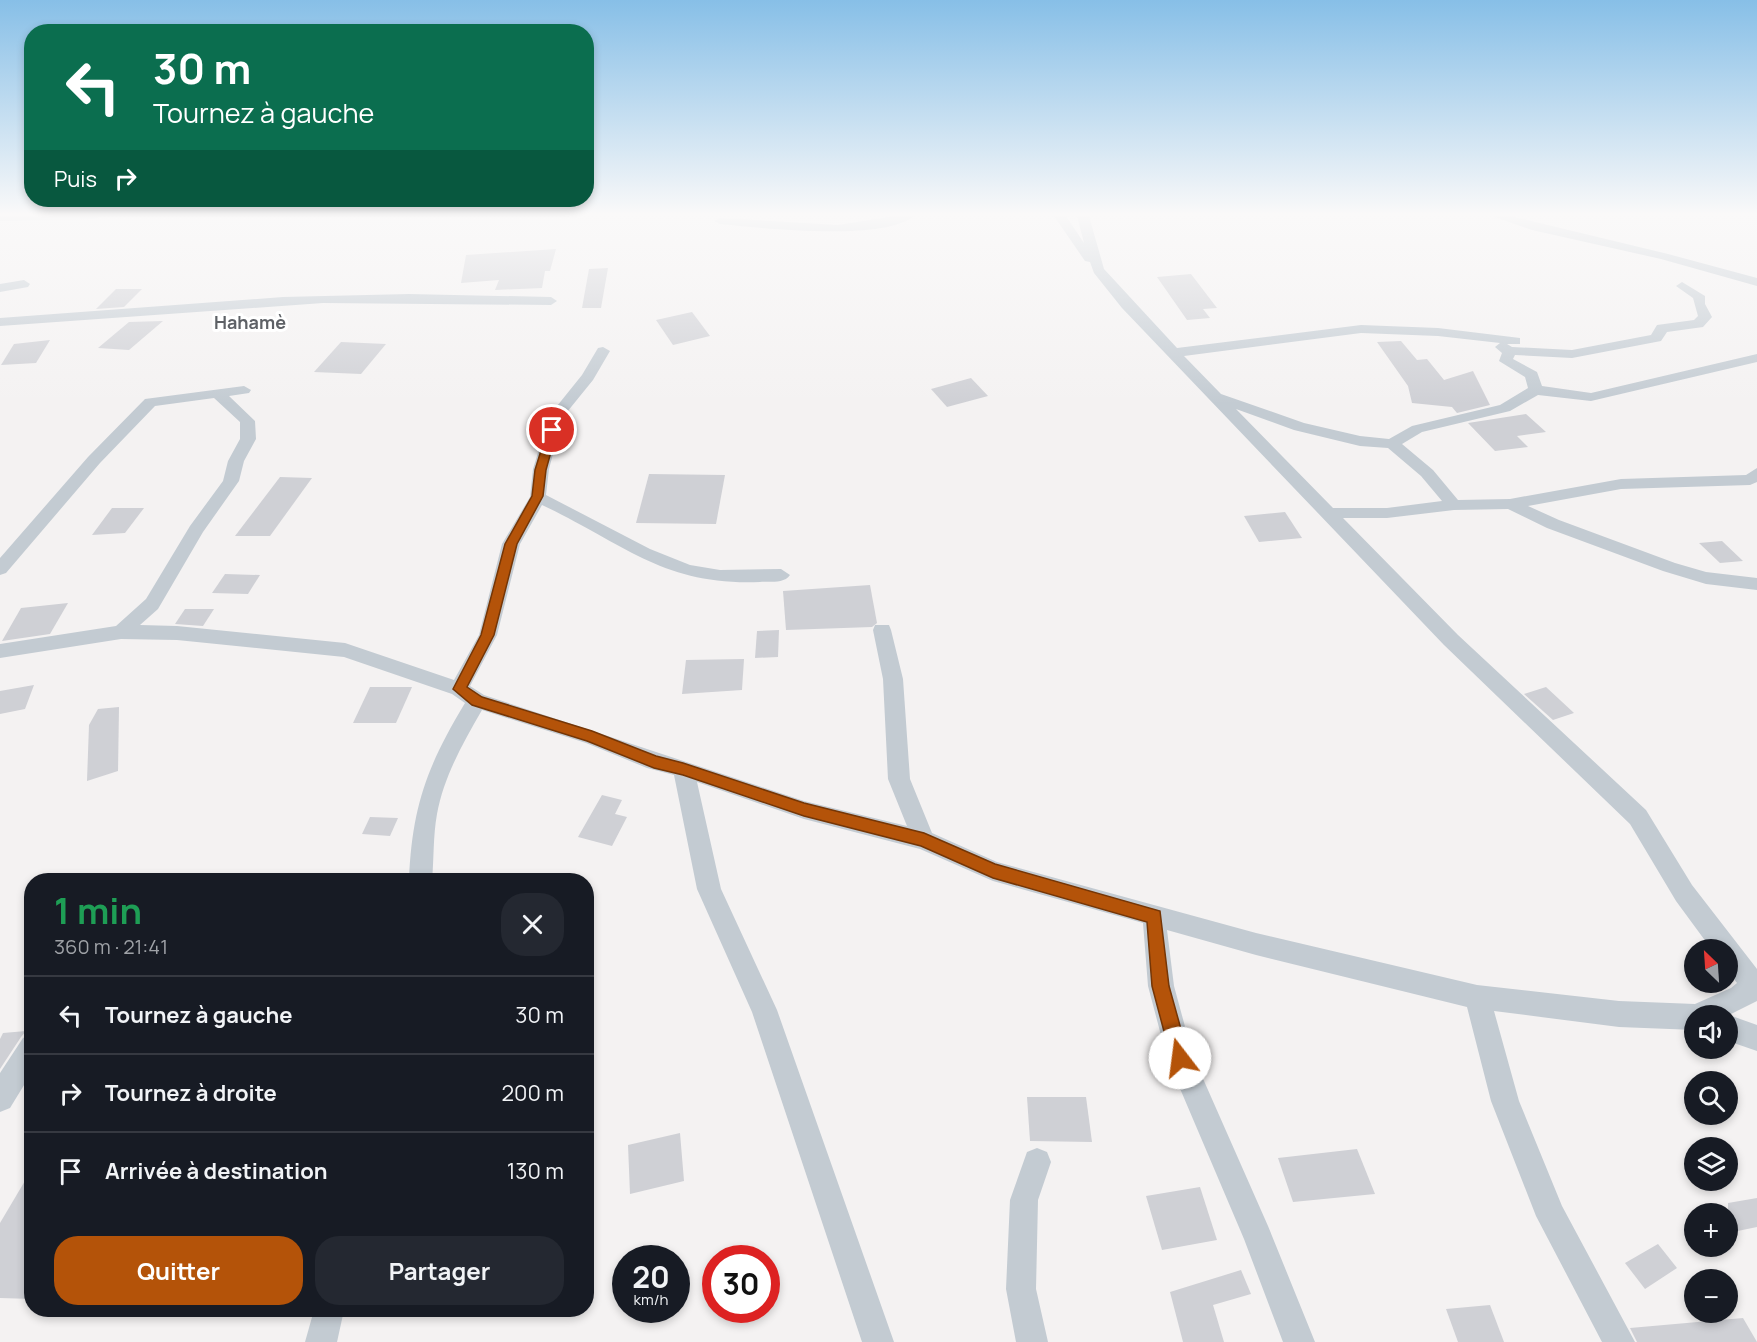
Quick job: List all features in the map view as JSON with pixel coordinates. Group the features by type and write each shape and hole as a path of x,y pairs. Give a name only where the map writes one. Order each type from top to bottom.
{"street":[{"path":"1105,279 1147,327 1451,640 1638,817 1684,893 1719,939"},
{"path":"1741,279 1757,282"},
{"path":"0,288 24,284"},
{"path":"1174,353 1361,329 1429,331 1572,354 1595,351 1613,344 1656,338 1662,328 1698,324 1705,317 1699,304 1699,296 1682,286"},
{"path":"0,322 78,319 190,307 324,299 551,301"},
{"path":"1495,342 1512,346"},
{"path":"1512,346 1506,361 1532,375 1536,390"},
{"path":"421,873 427,808 488,635 511,544 538,496 541,470 556,416 588,377 603,351"},
{"path":"1392,444 1417,429 1505,408 1536,390 1591,397 1757,358"},
{"path":"0,569 94,460 150,402 244,390"},
{"path":"121,632 152,604 196,530 231,481 237,461 248,439 247,421 218,394"},
{"path":"1214,396 1299,427 1360,441 1392,444 1427,474 1454,505"},
{"path":"1327,513 1387,513 1454,505 1510,504 1621,484 1750,480 1757,473"},
{"path":"538,496 639,550 696,571 711,575 781,575"},
{"path":"1510,504 1553,524 1669,567 1706,578 1757,584"},
{"path":"882,630 894,679 898,779 924,840"},
{"path":"0,651 121,632 177,633 345,650 592,737 654,762 683,769 804,810 924,840 993,871 1155,917 1325,962 1477,997 1619,1014 1684,1017"},
{"path":"683,769 709,889 764,1010 878,1342"},
{"path":"1155,917 1161,986 1180,1058 1258,1236 1299,1342"},
{"path":"1722,1005 1740,997 1755,986 1738,964"},
{"path":"1477,997 1505,1101 1551,1216 1619,1342"},
{"path":"1738,1032 1757,1038"},
{"path":"0,1098 24,1060"},
{"path":"1032,1342 1021,1289 1024,1200 1037,1162"},
{"path":"321,1342 327,1317"}],"building":[{"path":"462,279 544,279 542,288 495,290 499,280 461,283"},
{"path":"587,279 606,279 601,308 582,308"},
{"path":"1158,279 1195,279 1217,308 1203,309 1210,318 1187,320"},
{"path":"116,289 142,289 124,307 96,309"},
{"path":"692,312 710,336 673,345 656,320"},
{"path":"163,321 129,350 98,348 129,322"},
{"path":"50,340 36,363 1,365 14,344"},
{"path":"1401,341 1417,360 1427,359 1444,380 1473,371 1490,405 1457,413 1452,407 1412,403 1408,386 1377,342"},
{"path":"341,342 386,344 361,374 314,372"},
{"path":"971,378 988,396 947,407 931,389"},
{"path":"1526,414 1546,432 1517,436 1528,447 1495,451 1468,423"},
{"path":"649,474 725,475 716,524 636,523"},
{"path":"280,477 312,478 270,536 235,536"},
{"path":"112,508 144,508 125,533 92,535"},
{"path":"1285,512 1302,538 1259,542 1244,516"},
{"path":"1722,541 1743,561 1720,563 1699,543"},
{"path":"225,574 260,575 248,594 212,593"},
{"path":"870,585 877,623 872,627 786,630 783,591"},
{"path":"68,603 50,634 2,641 21,608"},
{"path":"185,609 214,609 203,626 175,624"},
{"path":"779,630 778,657 755,658 757,631"},
{"path":"744,659 742,690 682,694 686,660"},
{"path":"34,685 25,709 0,714 0,691"},
{"path":"370,687 412,687 396,723 353,723"},
{"path":"1546,687 1574,713 1553,720 1524,694"},
{"path":"119,707 118,771 87,781 89,725 98,709"},
{"path":"602,795 622,800 615,814 627,817 612,846 578,837"},
{"path":"370,817 398,818 390,836 362,834"},
{"path":"24,1031 0,1069 0,1039 3,1033"},
{"path":"1027,1097 1086,1097 1092,1142 1030,1141"},
{"path":"680,1133 684,1181 630,1194 628,1145"},
{"path":"1357,1149 1375,1194 1293,1202 1278,1158"},
{"path":"24,1182 24,1299 0,1298 0,1223"},
{"path":"1200,1187 1217,1240 1162,1250 1146,1196"},
{"path":"1757,1198 1757,1227 1738,1231 1738,1203 1728,1203"},
{"path":"1658,1244 1677,1268 1645,1289 1625,1263"},
{"path":"1241,1270 1251,1294 1213,1305 1224,1342 1183,1342 1170,1292"},
{"path":"1490,1305 1504,1342 1458,1342 1446,1309"},
{"path":"1738,1318 1743,1318 1757,1342 1637,1342 1630,1328 1686,1323 1738,1323"}],"district":[{"name":"Hahamè","path":"250,323"}],"route":[{"path":"552,430 541,470 538,496 534,507 511,544 488,635 459,689 477,701 592,737 654,762 683,769 804,810 924,840 993,871 1155,917 1161,986 1180,1058"}]}
